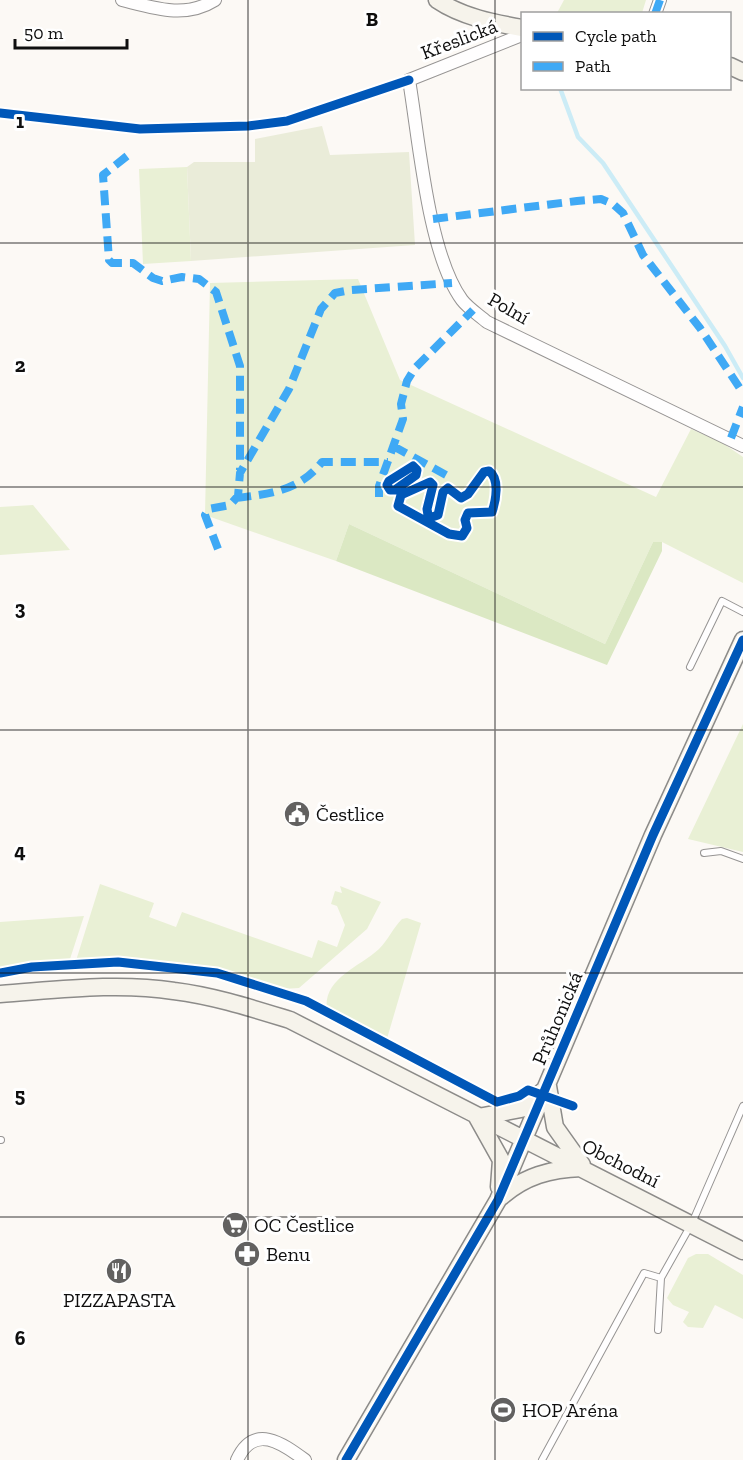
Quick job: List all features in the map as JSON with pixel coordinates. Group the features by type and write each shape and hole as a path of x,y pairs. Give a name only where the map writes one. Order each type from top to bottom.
{"street":[{"path":"122,0 166,10 190,11 215,0"},
{"path":"437,0 447,7 489,22 521,28"},
{"name":"Křeslická","path":"409,80 521,35"},
{"name":"Polní","path":"409,80 439,247 452,282 463,302 486,322 743,446"},
{"name":"Průhonická","path":"346,1460 498,1200 653,835 743,640"},
{"name":"Obchodní","path":"0,994 114,987 172,990 228,1001 290,1020 318,1032 477,1117 585,1168 743,1251"},
{"path":"498,1200 501,1160 477,1117 521,1109 534,1101 548,1085"},
{"path":"548,1085 555,1127 585,1168"},
{"path":"498,1200 516,1185 537,1175 585,1168"},
{"path":"237,1460 250,1444 267,1439 279,1442 305,1460"}],"lane":[{"path":"690,667 722,601 743,612"},
{"path":"704,853 720,851 743,859"},
{"path":"658,1330 661,1278 692,1223 743,1106"},
{"path":"542,1460 644,1273 661,1278"}],"green space":[{"path":"564,0 646,0 642,12 558,12"},
{"path":"322,126 330,155 409,152 415,245 191,261 187,167 194,162 255,162 255,139"},
{"path":"187,167 191,261 143,264 139,169"},
{"path":"358,279 400,380 656,497 691,429 721,442 743,457 743,583 662,542 653,542 605,644 349,524 336,561 205,515 210,283"},
{"path":"33,505 70,550 0,555 0,507"},
{"path":"349,524 605,644 653,542 662,542 662,551 607,665 336,561"},
{"path":"743,724 743,852 688,839"},
{"path":"100,884 154,903 149,917 176,927 182,912 312,958 318,940 337,947 345,925 337,906 331,904 335,891 342,893 340,886 381,902 367,929 299,988 282,989 222,969 140,963 74,967"},
{"path":"84,916 70,959 0,971 0,922"},
{"path":"407,918 421,923 386,1042 327,1011 327,1000 336,982 379,949 402,919"},
{"path":"696,1254 708,1254 743,1275 743,1319 715,1305 703,1328 688,1327 683,1322 689,1312 673,1305 667,1298 688,1258"}],"waterway":[{"path":"561,90 578,137 603,163 725,346 743,378"}],"marked path":[{"path":"656,12 660,0"},
{"path":"127,156 103,175 109,260 112,263 133,263 153,278 162,281 182,277 199,279 216,292 240,366 240,470"},
{"path":"433,219 577,201 601,199 613,204 623,213 643,255 700,328 743,393"},
{"path":"218,549 205,515 209,509 230,505 238,496 240,473 289,389 321,309 335,293 452,283"},
{"path":"379,497 379,486 403,419 401,404 407,381 415,368 473,310"},
{"path":"731,438 743,407"},
{"path":"393,446 446,475"},
{"path":"236,498 261,495 294,485 313,472 322,462 388,462"}],"cycle path":[{"path":"0,113 140,129 248,126 287,121 409,80"},
{"path":"413,466 417,470 416,475 395,490 390,490 387,485 389,481 413,466"},
{"path":"489,471 496,484 492,512 468,513 465,520 467,528 462,536 449,534 398,506 401,495 430,482 433,485 427,509 428,515 432,517 438,515 443,492 448,488 461,498 468,494 484,472 489,471"},
{"path":"346,1460 498,1200 653,835 743,640"},
{"path":"0,973 32,967 118,962 217,973 306,1001 497,1102 519,1096 528,1090 573,1106"}],"place":[{"name":"Čestlice","path":"297,814"},
{"name":"OC Čestlice","path":"235,1225"},
{"name":"Benu","path":"247,1254"},
{"name":"PIZZAPASTA","path":"119,1271"},
{"name":"HOP Aréna","path":"503,1410"}]}
